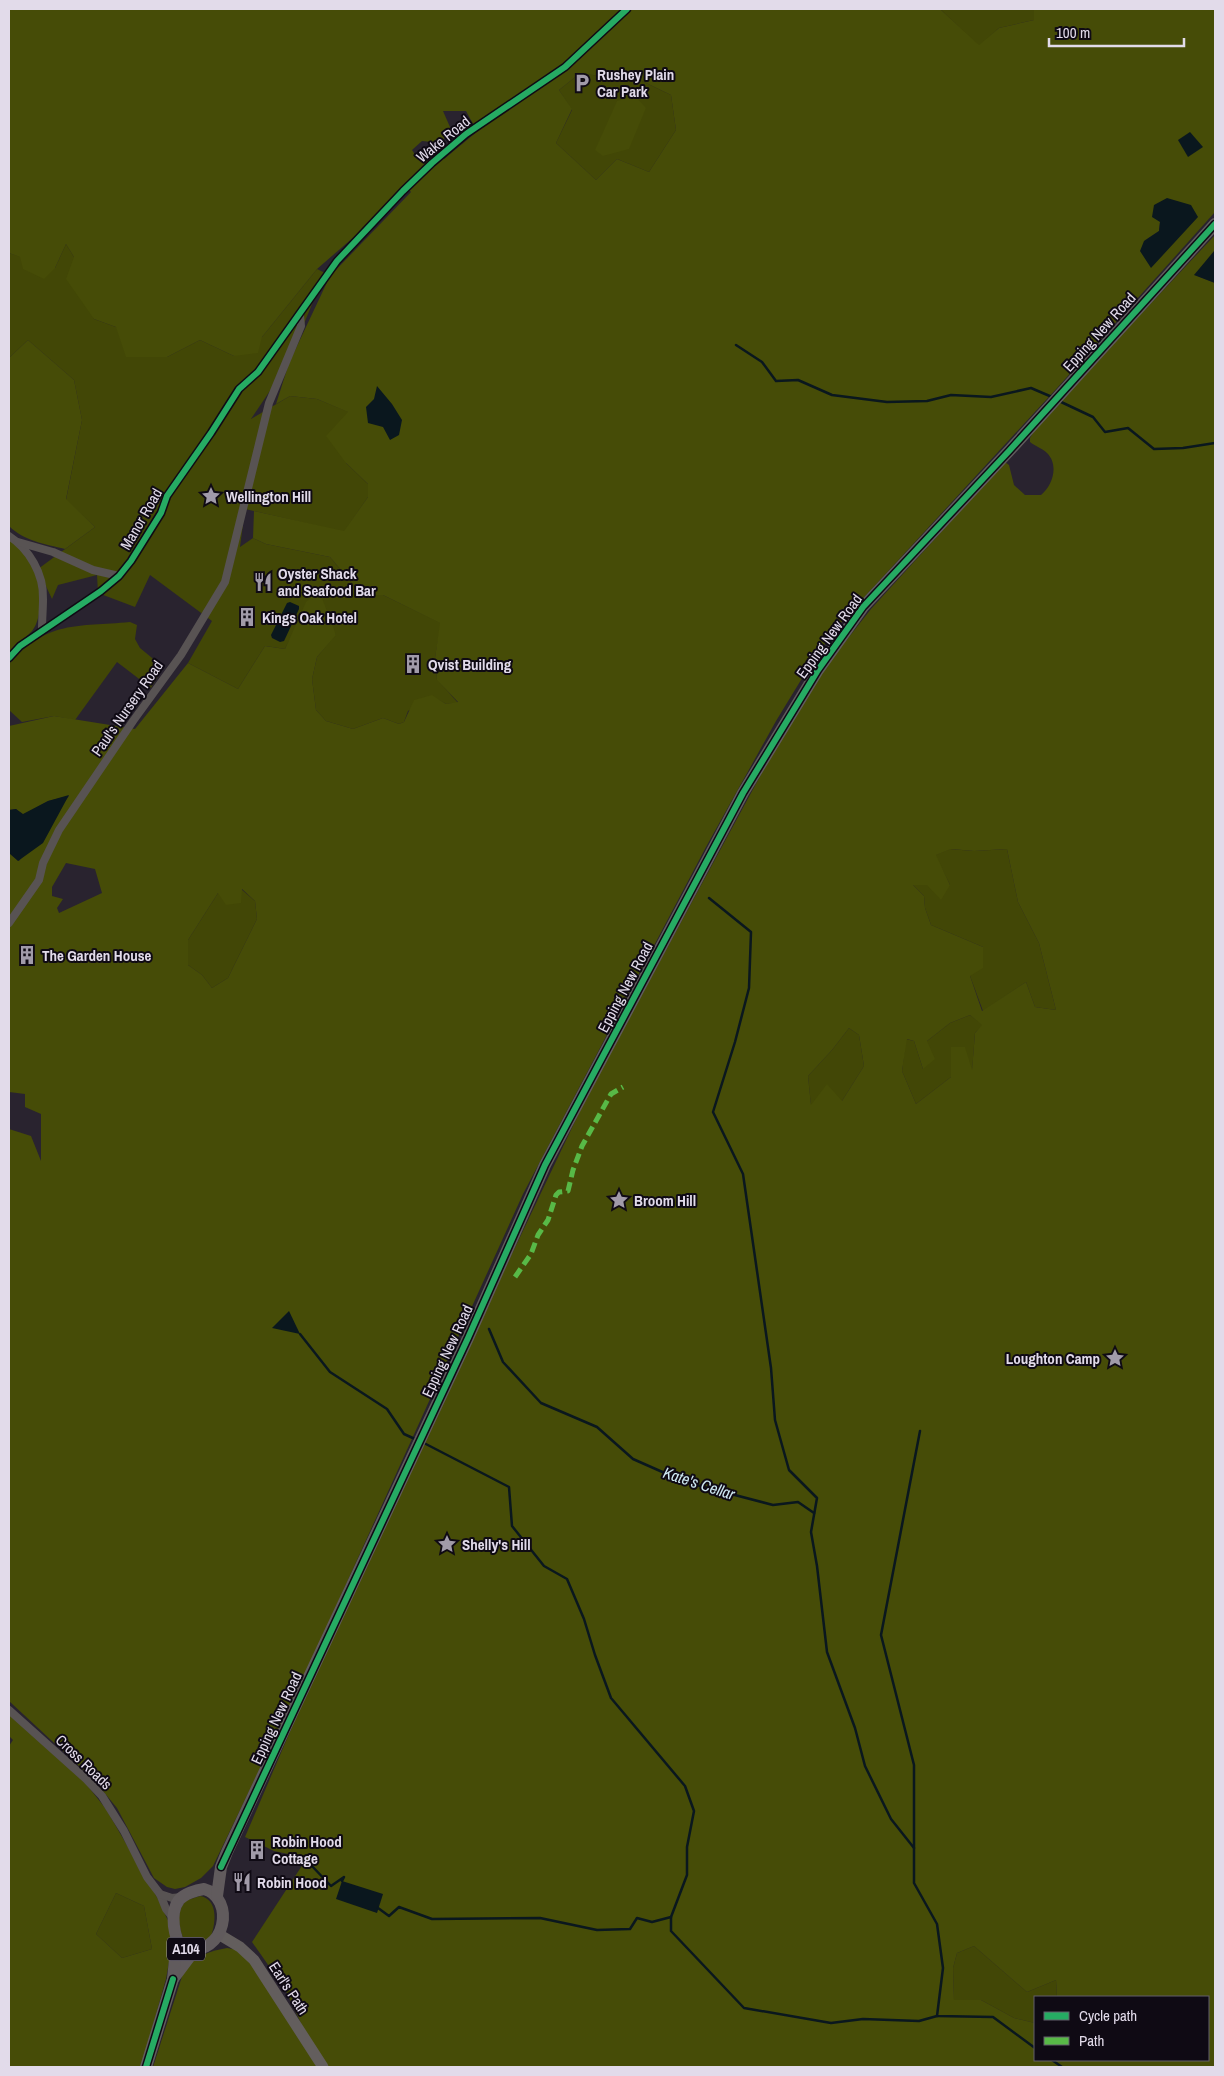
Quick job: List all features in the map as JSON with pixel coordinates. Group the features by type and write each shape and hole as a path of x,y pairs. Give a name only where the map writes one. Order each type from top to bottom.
{"main road":[{"name":"Epping New Road","path":"217,1896 221,1867 468,1338 545,1165 743,793 818,670 863,607 1009,451 1215,224"},
{"name":"Epping New Road","path":"197,1890 221,1867"},
{"path":"197,1890 210,1890 217,1896"},
{"name":"A104","path":"146,2067 173,1979 177,1940 174,1920 176,1906 183,1897 197,1890"},
{"name":"A104","path":"177,1940 183,1949 194,1951 207,1947 220,1935 222,1923 221,1908 217,1896"},
{"name":"A104","path":"173,1979 194,1951"}],"street":[{"name":"Wake Road","path":"246,499 269,403 301,326 300,315 337,261 403,190 432,163 466,134 565,66 627,9"},
{"name":"Manor Road","path":"9,658 20,646 119,576 162,513 167,496 239,389 258,372 300,315"},
{"name":"Paul's Nursery Road","path":"9,923 39,880 43,863 60,830 133,721 181,655 225,582 246,499"},
{"path":"9,536 18,542 33,560 42,584 42,630"},
{"path":"18,542 53,552 93,570 119,576"},
{"name":"Cross Roads","path":"9,1710 86,1779 102,1796 124,1831 146,1877 160,1894 166,1909 174,1920"},
{"path":"160,1894 172,1898 183,1897"},
{"name":"Earl's Path","path":"220,1935 240,1947 254,1960 323,2067"}],"green space":[{"path":"9,9 940,9 979,45 999,28 1034,20 1034,9 1215,9 1215,212 1058,387 844,619 815,657 776,721 706,847 523,1194 299,1688 213,1866 201,1878 185,1887 175,1889 167,1887 154,1878 117,1808 93,1779 9,1701 9,1129 31,1136 41,1161 41,1114 25,1107 25,1094 9,1092 9,853 19,861 69,796 48,801 23,815 16,809 9,810 9,726 54,716 135,729 188,663 238,689 265,646 285,649 306,602 319,590 336,635 317,657 312,679 316,710 326,721 353,729 383,718 399,724 404,722 414,700 432,695 446,704 458,702 437,680 435,658 440,623 383,595 362,595 330,557 266,544 253,538 254,511 344,531 368,497 368,484 346,463 326,436 348,412 317,399 290,396 276,404 289,363 330,276 411,192 405,185 355,236 317,269 262,337 258,353 234,356 200,340 167,357 126,357 116,327 94,319 66,279 74,257 66,244 55,268 44,279 23,269 20,257 9,253","holes":["579,74 636,78 671,95 676,130 649,172 617,159 596,180 556,143 572,109 559,90","443,111 466,111 473,124 479,130 444,159 418,159 412,150 422,141 442,143 450,127","1198,216 1144,241 1159,231 1160,222","66,863 95,869 102,893 59,913 57,908 63,899 52,896 52,887","242,889 255,901 257,919 228,978 212,988 202,975 188,965 188,940 218,893 226,905 241,903"]},
{"path":"940,9 1034,9 1034,20 999,28 979,46"},
{"path":"579,74 636,78 671,95 676,130 649,172 617,159 596,180 556,143 572,110 559,90"},
{"path":"635,96 646,108 629,149 603,156 595,150 617,101"},
{"path":"1215,235 1215,250 1195,275 1215,283 1215,2067 326,2067 305,2032 285,1989 252,1942 307,1858 274,1851 245,1837 295,1720 589,1092 783,734 823,670 871,609 1005,462 1009,465 1014,485 1025,495 1041,495 1045,491 1053,475 1053,463 1047,453 1030,442 1030,438 1038,424","holes":["951,849 974,851 1007,849 1018,902 1039,943 1056,1010 1035,1007 1026,982 982,1011 970,976 983,968 983,947 931,925 925,908 924,896 913,885 927,885 941,900 950,885 936,855","970,1015 982,1025 975,1033 972,1070 965,1047 951,1047 951,1077 916,1104 902,1071 907,1039 914,1041 923,1069 935,1059 927,1041 950,1023","849,1028 859,1035 864,1066 842,1101 827,1084 811,1105 808,1076"]},
{"path":"66,244 74,257 94,319 116,327 167,357 200,340 234,356 262,337 317,269 325,273 286,367 251,419 290,396 317,399 349,412 346,463 368,484 368,497 344,532 245,509 240,547 253,538 266,544 330,557 362,595 383,595 441,623 435,658 437,679 458,703 446,704 432,696 408,711 404,722 399,724 383,718 353,729 326,721 316,710 312,679 317,657 336,634 294,631 285,649 265,646 238,689 188,663 212,621 150,575 135,607 98,593 97,575 58,585 52,599 38,569 95,527 66,500 82,420 74,380 28,340 9,358 9,253 55,268"},
{"path":"28,340 74,380 82,420 66,499 95,527 65,549 28,539 9,526 9,358"},
{"path":"9,538 35,567 38,574 41,600 36,625 9,652"},
{"path":"130,622 137,625 135,639 140,648 163,667 151,688 117,662 75,720 54,716 22,722 9,710 9,664 36,640 64,628"},
{"path":"950,849 974,851 1007,849 1018,902 1039,943 1056,1010 1035,1007 1026,982 983,1011 970,976 983,947 931,925 925,908 924,896 912,884 950,885 935,855"},
{"path":"241,889 255,901 257,919 228,978 212,988 202,975 188,965 188,940 218,893"},
{"path":"970,1015 983,1025 975,1033 972,1072 951,1077 916,1104 902,1071 906,1039 914,1041 923,1069 927,1041 950,1023"},
{"path":"849,1028 859,1035 864,1066 842,1101 811,1106 808,1076"},
{"path":"9,1714 86,1784 106,1809 158,1899 171,1927 172,1945 166,1979 141,2067 9,2067 9,1746 13,1740 9,1736","holes":["116,1893 144,1906 152,1949 122,1958 96,1934"]},
{"path":"116,1893 144,1906 152,1949 122,1958 96,1934"},
{"path":"200,1896 206,1898 213,1907 214,1927 210,1939 189,1947 181,1931 180,1912 185,1902"},
{"path":"974,1946 1027,1992 1056,1980 1057,1996 1034,1996 1034,2023 1014,2018 981,2000 954,2001 953,1968 957,1953"},
{"path":"227,1948 239,1950 247,1955 317,2067 153,2067 185,1967 204,1954"}],"shaded area":[{"path":"1190,132 1203,147 1188,157 1178,140"},
{"path":"1167,198 1191,205 1198,217 1151,268 1140,251 1144,241 1159,231 1160,222 1152,217 1154,205"},
{"path":"1215,250 1215,283 1194,275"},
{"path":"377,386 402,420 399,435 390,440 383,427 368,423 366,407 374,399"},
{"path":"290,602 299,606 299,609 284,641 280,642 272,638 271,635 287,603"},
{"path":"69,795 43,843 18,861 9,853 9,810 16,809 23,814 48,801"},
{"path":"289,1311 300,1334 272,1328"},
{"path":"342,1881 383,1894 377,1913 336,1899"}],"waterway":[{"path":"736,345 762,362 776,381 798,380 832,395 887,402 927,401 951,395 991,397 1031,388 1052,397"},
{"path":"1059,401 1093,417 1105,432 1128,428 1154,449 1183,448 1215,443"},
{"path":"709,898 751,932 749,988 735,1042 713,1112 743,1174 771,1368 775,1420 789,1470 817,1498 811,1532 827,1652 855,1728 865,1766 891,1819 914,1848"},
{"name":"Kate's Cellar","path":"489,1329 503,1362 541,1403 597,1427 633,1459 685,1482 773,1505 798,1502 814,1513"},
{"path":"300,1334 330,1372 387,1409 404,1434 415,1439"},
{"path":"920,1431 881,1635 914,1765 914,1883 937,1924 943,1968 937,2016 993,2017 1034,2047"},
{"path":"422,1442 509,1487 512,1526 544,1566 567,1579 584,1619 611,1698 685,1786 694,1811 687,1847 687,1875 671,1917 671,1931 744,2008 831,2023 863,2019 919,2021 937,2016"},
{"path":"310,1864 331,1886 344,1877 342,1881"},
{"path":"378,1908 389,1916 399,1907 432,1919 540,1918 597,1930 630,1929 637,1918 652,1922 671,1917"},
{"path":"1053,2061 1062,2067"}],"marked path":[{"path":"515,1277 531,1254 538,1235 548,1220 556,1195 559,1192 568,1191 582,1146 611,1094 623,1087"}],"cycle path":[{"path":"9,658 20,646 101,591 119,576 131,561 161,513 167,496 239,389 258,372 337,261 403,191 466,134 565,67 627,9"},
{"path":"221,1867 468,1338 545,1165 743,793 818,670 863,607 1009,451 1215,224"},
{"path":"146,2067 173,1979"}],"place":[{"name":"Rushey Plain Car Park","path":"582,83"},
{"name":"Wellington Hill","path":"211,496"},
{"name":"Oyster Shack and Seafood Bar","path":"263,582"},
{"name":"Kings Oak Hotel","path":"247,617"},
{"name":"Qvist Building","path":"413,664"},
{"name":"The Garden House","path":"27,955"},
{"name":"Broom Hill","path":"619,1200"},
{"name":"Loughton Camp","path":"1115,1358"},
{"name":"Shelly's Hill","path":"447,1544"},
{"name":"Robin Hood Cottage","path":"257,1850"},
{"name":"Robin Hood","path":"242,1882"}]}
